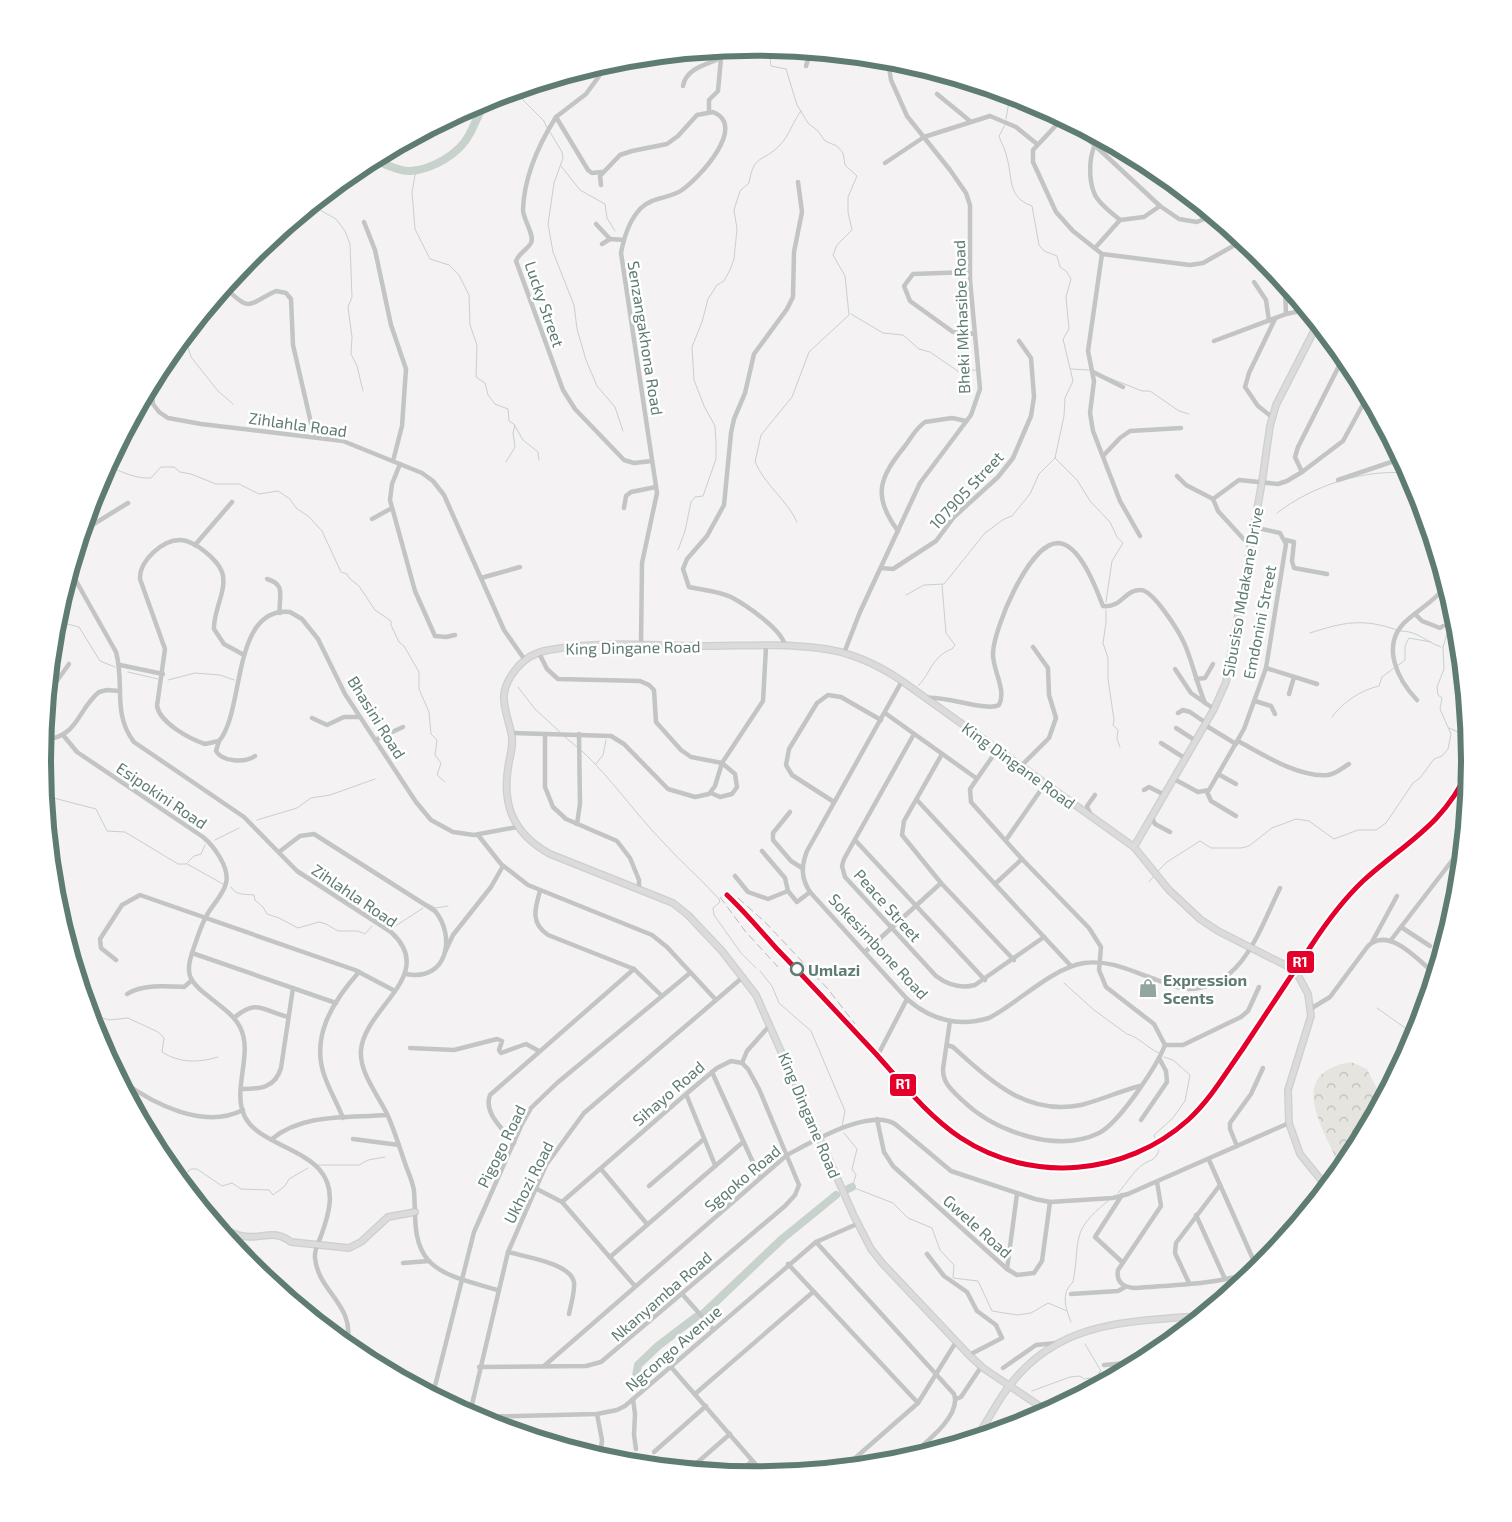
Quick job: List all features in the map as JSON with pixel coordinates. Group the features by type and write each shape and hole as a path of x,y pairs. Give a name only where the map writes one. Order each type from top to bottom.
{"street":[{"path":"601,185 599,178 602,172 625,153 672,142 697,115 709,111 709,100 718,92 717,82 721,58 691,71 684,78 683,86"},
{"path":"806,66 808,59"},
{"name":"Bheki Mkhasibe Road","path":"844,653 860,612 920,483 975,409 980,390 970,272 971,212 968,200 950,170 907,116 894,88 890,69"},
{"path":"601,74 586,94 556,117 588,170 592,173 602,172"},
{"path":"937,94 970,121"},
{"name":"Senzangakhona Road","path":"641,645 642,563 656,487 621,263 624,240 632,221 640,209 649,202 684,189 722,144 726,136 726,126 719,115 709,111"},
{"path":"885,163 924,137 990,116 1022,130 1037,144"},
{"name":"Lucky Street","path":"556,117 538,146 527,184 523,211 531,240 516,261 563,390 571,404 624,460 634,463 652,461"},
{"path":"1057,124 1033,150 1033,162 1056,212 1074,231 1102,254 1190,265 1199,264 1235,245"},
{"path":"1090,141 1160,206 1179,219 1191,222 1206,219"},
{"path":"1094,145 1091,154 1094,193 1120,220"},
{"path":"785,646 781,634 732,597 689,587 684,574 684,564 707,536 724,505 734,419 747,386 754,354 792,301 794,252 802,212 798,182"},
{"path":"1095,248 1120,220 1144,217 1160,206"},
{"path":"364,222 375,250 392,325 406,369 402,426 393,461"},
{"path":"596,224 610,239"},
{"path":"602,244 610,239 624,240"},
{"path":"1102,254 1088,351 1093,372 1094,390 1090,413 1093,431 1120,501 1140,536"},
{"path":"970,272 913,274 905,282 904,290 910,301 953,332 974,334"},
{"path":"1254,282 1266,300 1269,321"},
{"path":"230,292 238,300 248,304 259,302 276,291 286,292 290,296 293,307 293,345 314,436"},
{"path":"1285,295 1286,314"},
{"path":"1214,341 1286,314 1298,311"},
{"path":"1272,417 1258,406 1245,387 1249,373 1275,319"},
{"name":"Sibusiso Mdakane Drive","path":"1134,848 1206,724 1229,670 1272,417 1314,331"},
{"name":"107905 Street","path":"881,568 893,569 936,541 954,518 998,477 1013,458 1031,416 1034,397 1032,362 1019,341"},
{"path":"1302,472 1296,457 1298,447 1340,366"},
{"path":"1093,372 1123,386"},
{"name":"Zihlahla Road","path":"152,399 152,404 159,412 168,418 201,424 314,436 343,441 426,475 442,490 504,630 525,660"},
{"path":"1213,499 1239,480 1283,483 1302,472 1340,444 1363,404"},
{"path":"898,531 885,511 880,494 882,482 890,466 925,422 952,418 966,421"},
{"path":"1103,456 1120,438 1130,431 1181,428"},
{"path":"1338,480 1394,461"},
{"path":"400,464 390,489 392,508 415,591 435,636 446,637 455,635"},
{"path":"1177,476 1186,485 1213,499 1218,511 1249,545"},
{"path":"624,508 626,496 631,492 656,487"},
{"path":"196,545 232,502"},
{"path":"92,525 128,503"},
{"path":"372,519 392,508"},
{"path":"1253,527 1277,532 1286,540 1294,542 1292,564 1294,568 1328,574"},
{"path":"219,741 209,745 197,741 160,714 158,697 163,674 164,644 142,587 140,571 148,558 169,543 180,540 196,545 218,566 223,576 214,618 216,633 224,644 244,655"},
{"name":"Emdonini Street","path":"1207,792 1237,742 1266,668 1283,572 1286,540"},
{"path":"926,698 940,697 955,702 975,703 988,708 999,705 1001,694 993,656 997,632 1021,577 1036,557 1055,544 1066,545 1075,552 1093,582 1103,606 1114,606 1136,590 1144,590 1150,594 1183,641 1205,703"},
{"path":"481,578 520,567"},
{"name":"Zihlahla Road","path":"75,579 114,646 120,665 121,719 126,732 138,747 241,815 297,871 397,938 404,949 406,974"},
{"path":"254,756 243,761 219,755 216,751 228,722 244,655 254,629 267,619 280,613 280,586 267,579"},
{"path":"1417,700 1398,673 1392,650 1395,636 1402,625 1440,592"},
{"name":"Bhasini Road","path":"280,613 294,614 314,633 342,689 416,802 431,820 453,832 478,836 517,827"},
{"path":"1415,614 1422,621 1440,628 1443,626"},
{"name":"King Dingane Road","path":"1040,1406 1009,1386 969,1355 883,1264 857,1224 756,995 722,951 681,908 673,903 550,854 534,844 517,827 507,800 505,786 512,747 512,733 504,710 505,691 512,675 525,660 539,653 590,645 785,646 819,648 844,653 876,666 902,681 1134,848 1184,906 1218,931 1292,970 1306,988 1312,1008"},
{"path":"711,792 722,763 762,701 766,647"},
{"path":"1021,766 1049,738 1056,718 1049,695 1047,665 1033,648"},
{"path":"512,733 603,734 618,739 668,789 695,797 711,792 721,797 732,794 737,787 735,774 722,763 686,754 664,733 654,718 655,693 649,685 640,681 558,679 550,674 539,653"},
{"path":"56,682 69,664"},
{"path":"1196,679 1205,678 1213,664"},
{"path":"120,665 163,674"},
{"path":"1266,668 1317,684"},
{"path":"1175,669 1191,694 1214,709"},
{"path":"1289,694 1294,677"},
{"path":"790,812 773,833 773,840 791,861 802,868 807,851 902,681"},
{"path":"52,738 63,735 76,722 97,694 104,690 119,691"},
{"path":"834,802 789,772 786,761 789,749 818,703 828,695 840,697 881,720"},
{"path":"1255,700 1270,706 1275,714"},
{"path":"1178,713 1183,710 1190,712 1206,724 1237,742 1276,761 1306,772 1327,775 1336,773 1349,764"},
{"path":"885,713 976,778"},
{"path":"312,718 327,725 344,717 360,717"},
{"path":"375,740 403,727"},
{"path":"1176,728 1196,741"},
{"path":"545,734 547,796 556,812 577,824 610,837 623,846 638,877 640,889"},
{"path":"577,824 580,804 579,734"},
{"name":"Peace Street","path":"914,734 844,859 842,871 848,881 943,981 964,987 985,980 1044,937"},
{"name":"Esipokini Road","path":"63,735 77,752 203,837 211,845 224,868 227,882 206,917 192,953 189,970 192,980"},
{"path":"1161,743 1186,759"},
{"path":"997,750 970,789 971,802 1022,859 1089,928 1102,947 1100,962 1101,979 1106,987 1154,1024 1165,1045"},
{"path":"942,754 904,821 902,835 941,882 1014,960"},
{"path":"1218,774 1236,784"},
{"path":"1174,779 1198,792 1207,792 1211,801 1236,816"},
{"path":"1006,840 1045,784"},
{"path":"1144,790 1149,788 1165,795"},
{"path":"1091,817 1087,806 1095,795"},
{"path":"917,800 1071,966"},
{"path":"1152,818 1155,824 1170,832"},
{"path":"280,852 293,841 306,834 314,834 321,838 435,911 443,922 444,953"},
{"path":"478,836 503,866 522,882 540,891 652,935 716,1000"},
{"path":"855,840 985,980"},
{"path":"762,851 785,878 788,891 797,902 810,892"},
{"path":"1391,940 1454,858"},
{"path":"995,884 1022,859"},
{"path":"497,1290 439,1269 429,1261 417,1240 413,1189 399,1144 363,1066 361,1050 368,1027 406,974 426,975 439,967 452,937 491,887 503,866"},
{"name":"Sokesimbone Road","path":"802,868 803,880 810,892 907,999 926,1013 950,1021 977,1022 989,1018 1071,966 1100,962 1112,964 1177,987 1189,989 1221,982 1237,967 1250,947 1280,888"},
{"path":"735,876 748,892 768,900 788,891"},
{"path":"865,952 941,882"},
{"path":"540,891 535,913 540,929 548,935 634,969 662,996"},
{"path":"116,960 101,948 100,939 122,905 140,895 360,972 395,991"},
{"path":"1322,1181 1300,1154 1289,1123 1288,1090 1310,1025 1312,1008 1330,997 1371,943 1396,896"},
{"path":"1401,927 1430,946"},
{"path":"1371,943 1381,939 1391,940 1429,969"},
{"path":"192,953 336,1003"},
{"path":"514,1143 491,1114 488,1100 493,1090 634,969"},
{"path":"343,1118 325,1078 319,1052 323,1026 336,1003 360,972"},
{"name":"Pigogo Road","path":"435,1388 474,1232 521,1126 538,1100 690,973"},
{"name":"Ukhozi Road","path":"471,1405 497,1290 508,1252 546,1165 584,1112 743,977"},
{"path":"127,994 143,988 172,985 184,987 192,980 234,1018 244,1037 243,1110 250,1124 310,1161 326,1179 330,1196 329,1210 315,1258 317,1267 347,1319 348,1335"},
{"path":"1165,1045 1183,1045 1241,1017 1248,1011 1260,987"},
{"path":"242,1089 269,1086 277,1079 281,1068 293,988"},
{"path":"880,1050 907,999"},
{"path":"234,1018 252,1006 288,1017"},
{"path":"950,1021 943,1077 948,1087 974,1112 990,1123 1033,1138 1076,1139 1098,1133 1118,1117 1159,1058 1165,1045"},
{"path":"770,1025 747,1051 742,1063 748,1069 759,1089 787,1155"},
{"path":"410,1048 454,1050 499,1039 502,1042 498,1050 501,1053 526,1044 539,1051"},
{"path":"947,1045 954,1048 1000,1088 1036,1104 1077,1105 1140,1086"},
{"path":"1141,1120 1167,1082 1168,1076 1159,1058"},
{"name":"Sihayo Road","path":"562,1202 712,1072 731,1061 742,1063"},
{"path":"1237,1146 1230,1129 1230,1123 1251,1094 1263,1068"},
{"path":"712,1072 760,1178"},
{"path":"132,1087 160,1105 186,1112 224,1116 243,1110"},
{"path":"686,1094 716,1165"},
{"path":"272,1139 294,1124 343,1118 387,1116"},
{"path":"877,1119 891,1122 903,1130 951,1171 1017,1194 1050,1202 1122,1195 1209,1160 1289,1123"},
{"name":"Sgqoko Road","path":"544,1366 634,1285 787,1155 820,1139 877,1119"},
{"name":"Gwele Road","path":"877,1119 884,1152 893,1166 1007,1269 1022,1276 1034,1273 1042,1261 1050,1202"},
{"path":"353,1139 399,1144"},
{"path":"649,1186 704,1139"},
{"path":"610,1257 744,1142"},
{"name":"Nkanyamba Road","path":"479,1367 586,1366 601,1362 683,1294 796,1195 799,1185 787,1155"},
{"path":"1209,1160 1252,1261"},
{"path":"601,1169 647,1224"},
{"path":"1157,1182 1162,1200 1159,1211 1122,1262 1117,1275 1118,1281 1125,1287 1134,1288 1236,1277"},
{"path":"1189,1283 1175,1248 1179,1238 1220,1186"},
{"path":"535,1188 562,1202 634,1285"},
{"path":"1007,1269 1017,1194"},
{"path":"1122,1195 1095,1237 1122,1262"},
{"path":"232,1232 242,1236 272,1233 283,1236 291,1242 353,1247 388,1217 415,1212"},
{"path":"1196,1215 1225,1279"},
{"name":"Ngcongo Avenue","path":"498,1416 598,1414 617,1410 671,1367 788,1264 816,1242 857,1224"},
{"path":"816,1242 951,1389 956,1400 954,1410 938,1431 921,1446"},
{"path":"508,1252 562,1267 569,1272 574,1288 569,1314"},
{"path":"927,1254 944,1276 967,1292 978,1311 996,1325 1002,1338 969,1355"},
{"path":"403,1263 429,1261"},
{"path":"788,1264 918,1402"},
{"path":"1071,1294 1118,1291 1125,1287"},
{"path":"695,1394 813,1292"},
{"path":"683,1294 713,1329"},
{"path":"982,1428 1009,1386 1036,1357 1071,1335 1099,1326 1189,1317"},
{"path":"854,1459 918,1402 956,1342"},
{"path":"1003,1368 1036,1345 1058,1343"},
{"path":"1104,1365 1120,1364"},
{"path":"956,1400 961,1398 982,1366"},
{"path":"671,1367 757,1466"},
{"path":"632,1399 636,1414 634,1436 636,1449"},
{"path":"654,1452 706,1406"},
{"path":"598,1414 601,1448"},
{"path":"696,1463 730,1434"},
{"path":"747,1466 752,1461"}],"green space":[{"path":"1351,1062 1367,1069 1378,1091 1337,1160 1324,1133 1314,1102 1314,1089 1319,1077 1331,1068"}],"waterway":[{"path":"770,57 771,66 786,69 797,105 808,123 818,131 825,141 837,146 843,153 845,165 857,176 848,197 848,212 852,230 837,245 833,255 845,276 849,315 809,352 792,397 761,435 755,462 764,478 788,507 797,522"},
{"path":"520,97 544,121 547,128"},
{"path":"1006,119 1009,104"},
{"path":"678,550 685,531 691,502 695,497 703,496 716,459 715,426 704,406 694,380 692,347 702,322 708,299 717,285 724,281 734,259 737,229 734,210 740,191 749,183 751,173 757,163 774,151 783,141 801,111"},
{"path":"383,164 407,171 419,170 436,164 452,154 465,142 480,113"},
{"path":"906,595 924,585 944,584 985,533 1004,519 1012,516 1030,494 1039,474 1055,458 1064,416 1065,398 1073,381 1063,339 1069,329 1066,297 1071,279 1066,271 1060,267 1057,256 1044,251 1039,245 1032,206 1018,198 1012,186 1006,155 999,136 1005,125"},
{"path":"550,132 562,152 563,158 554,183 548,224 553,252 574,305 577,329 586,360 597,386 615,407 623,431"},
{"path":"561,166 580,190 605,204 607,218 615,231"},
{"path":"416,170 412,192 415,229 430,259 449,265 459,275 469,295 470,325 477,345 476,377 485,383 488,395 495,404 508,409 509,421 515,425 513,433 515,447 506,462"},
{"path":"318,209 336,219 345,231 350,244 352,297 348,307 352,337 351,354 357,366 363,391"},
{"path":"851,314 883,333 903,335 919,349 930,352 959,372 976,370"},
{"path":"187,345 191,357 218,391 233,404"},
{"path":"1071,369 1090,370"},
{"path":"1107,377 1142,391 1150,391 1179,411 1189,414"},
{"path":"515,426 523,440 538,452 539,460"},
{"path":"1055,458 1077,480 1090,501 1110,522 1117,537 1123,543 1112,561 1106,602"},
{"path":"115,469 129,475 151,478 161,467 174,467 180,472 191,474 216,484 239,484 259,494 278,491 290,499 296,508 308,516 322,531 341,572 347,574 359,586 375,610 391,621 399,642 404,646 419,672 419,689 429,712 431,734 437,740 435,755 441,763 437,775 445,782"},
{"path":"1277,513 1306,495 1339,481 1373,474 1399,473"},
{"path":"918,686 936,660 955,645 946,633 942,585"},
{"path":"1106,610 1103,643 1108,658 1108,679 1114,720 1113,725 1118,730 1117,739 1120,747"},
{"path":"65,623 79,627 100,661 115,667"},
{"path":"1310,633 1333,626 1354,623 1374,624 1397,630"},
{"path":"1158,871 1167,862 1200,841 1211,848 1241,848 1249,846 1272,828 1296,819 1309,821 1334,839 1358,830 1376,830 1386,823 1413,783 1420,778 1434,759 1442,756 1448,749 1451,734 1440,709 1442,698 1438,695 1437,687 1444,669 1443,647 1448,630"},
{"path":"1401,631 1407,631 1441,647"},
{"path":"1397,666 1405,660 1405,646 1409,638 1431,642"},
{"path":"1332,717 1341,706 1353,697 1379,686 1382,677 1394,668"},
{"path":"128,672 158,679"},
{"path":"168,680 195,673 220,675 234,680"},
{"path":"518,687 535,709 560,732"},
{"path":"1449,728 1460,733"},
{"path":"565,737 577,747"},
{"path":"596,764 603,755 606,740"},
{"path":"582,751 603,772 652,830 719,899 720,902 713,908 714,915 741,953 756,968"},
{"path":"257,820 297,808 311,798 330,795 375,779"},
{"path":"53,798 96,809 107,831 125,832 178,864 186,864 194,856 201,854 205,845"},
{"path":"215,840 239,828"},
{"path":"187,864 223,884"},
{"path":"1149,882 1153,877"},
{"path":"231,887 238,893 254,895 255,900 263,907 267,914 298,928 319,922 338,931 358,931 365,934 372,926"},
{"path":"428,904 436,908 448,906"},
{"path":"380,923 394,927 423,908"},
{"path":"760,971 772,986 779,1003 811,1031 845,1111 842,1127"},
{"path":"1064,983 1094,1010 1127,1034 1159,1053"},
{"path":"1377,1008 1407,1030"},
{"path":"100,1017 109,1020 128,1018 158,1032 164,1038 162,1052 168,1056 189,1061 218,1057"},
{"path":"1156,1141 1154,1135 1172,1119 1185,1101 1190,1075 1173,1060 1164,1057"},
{"path":"844,1133 857,1149 852,1169 856,1175 852,1187 893,1203 908,1218 932,1228 940,1250 954,1265 953,1278 978,1281 992,1311 1017,1315 1031,1313 1048,1303 1067,1311"},
{"path":"1118,1193 1136,1171 1154,1158 1159,1150"},
{"path":"318,1165 359,1165 368,1160 385,1157"},
{"path":"185,1174 191,1169 197,1169 222,1186 232,1183 241,1189 269,1190 273,1195 285,1186 289,1179 308,1168"},
{"path":"848,1189 852,1187"},
{"path":"704,1313 782,1239 836,1195"},
{"path":"1071,1322 1065,1297 1066,1291 1073,1282 1079,1237 1087,1221 1108,1201"},
{"path":"634,1387 638,1365 658,1346 696,1317"},
{"path":"1085,1344 1101,1371 1099,1376"},
{"path":"1032,1391 1070,1377 1080,1376 1084,1379 1096,1377"}],"railway":[{"path":"727,895 913,1095"},
{"path":"720,897 745,931 778,967"},
{"path":"738,898 765,922 828,989 855,1024"}],"transit line":[{"name":"R1","path":"727,895 937,1120 961,1138 988,1153 1017,1162 1047,1167 1077,1167 1107,1162 1136,1153 1163,1139 1188,1120 1223,1077 1335,912 1363,881 1422,832 1448,805 1460,787"}],"place":[{"name":"Umlazi","path":"797,969"},
{"name":"Expression Scents","path":"1148,988"}]}
